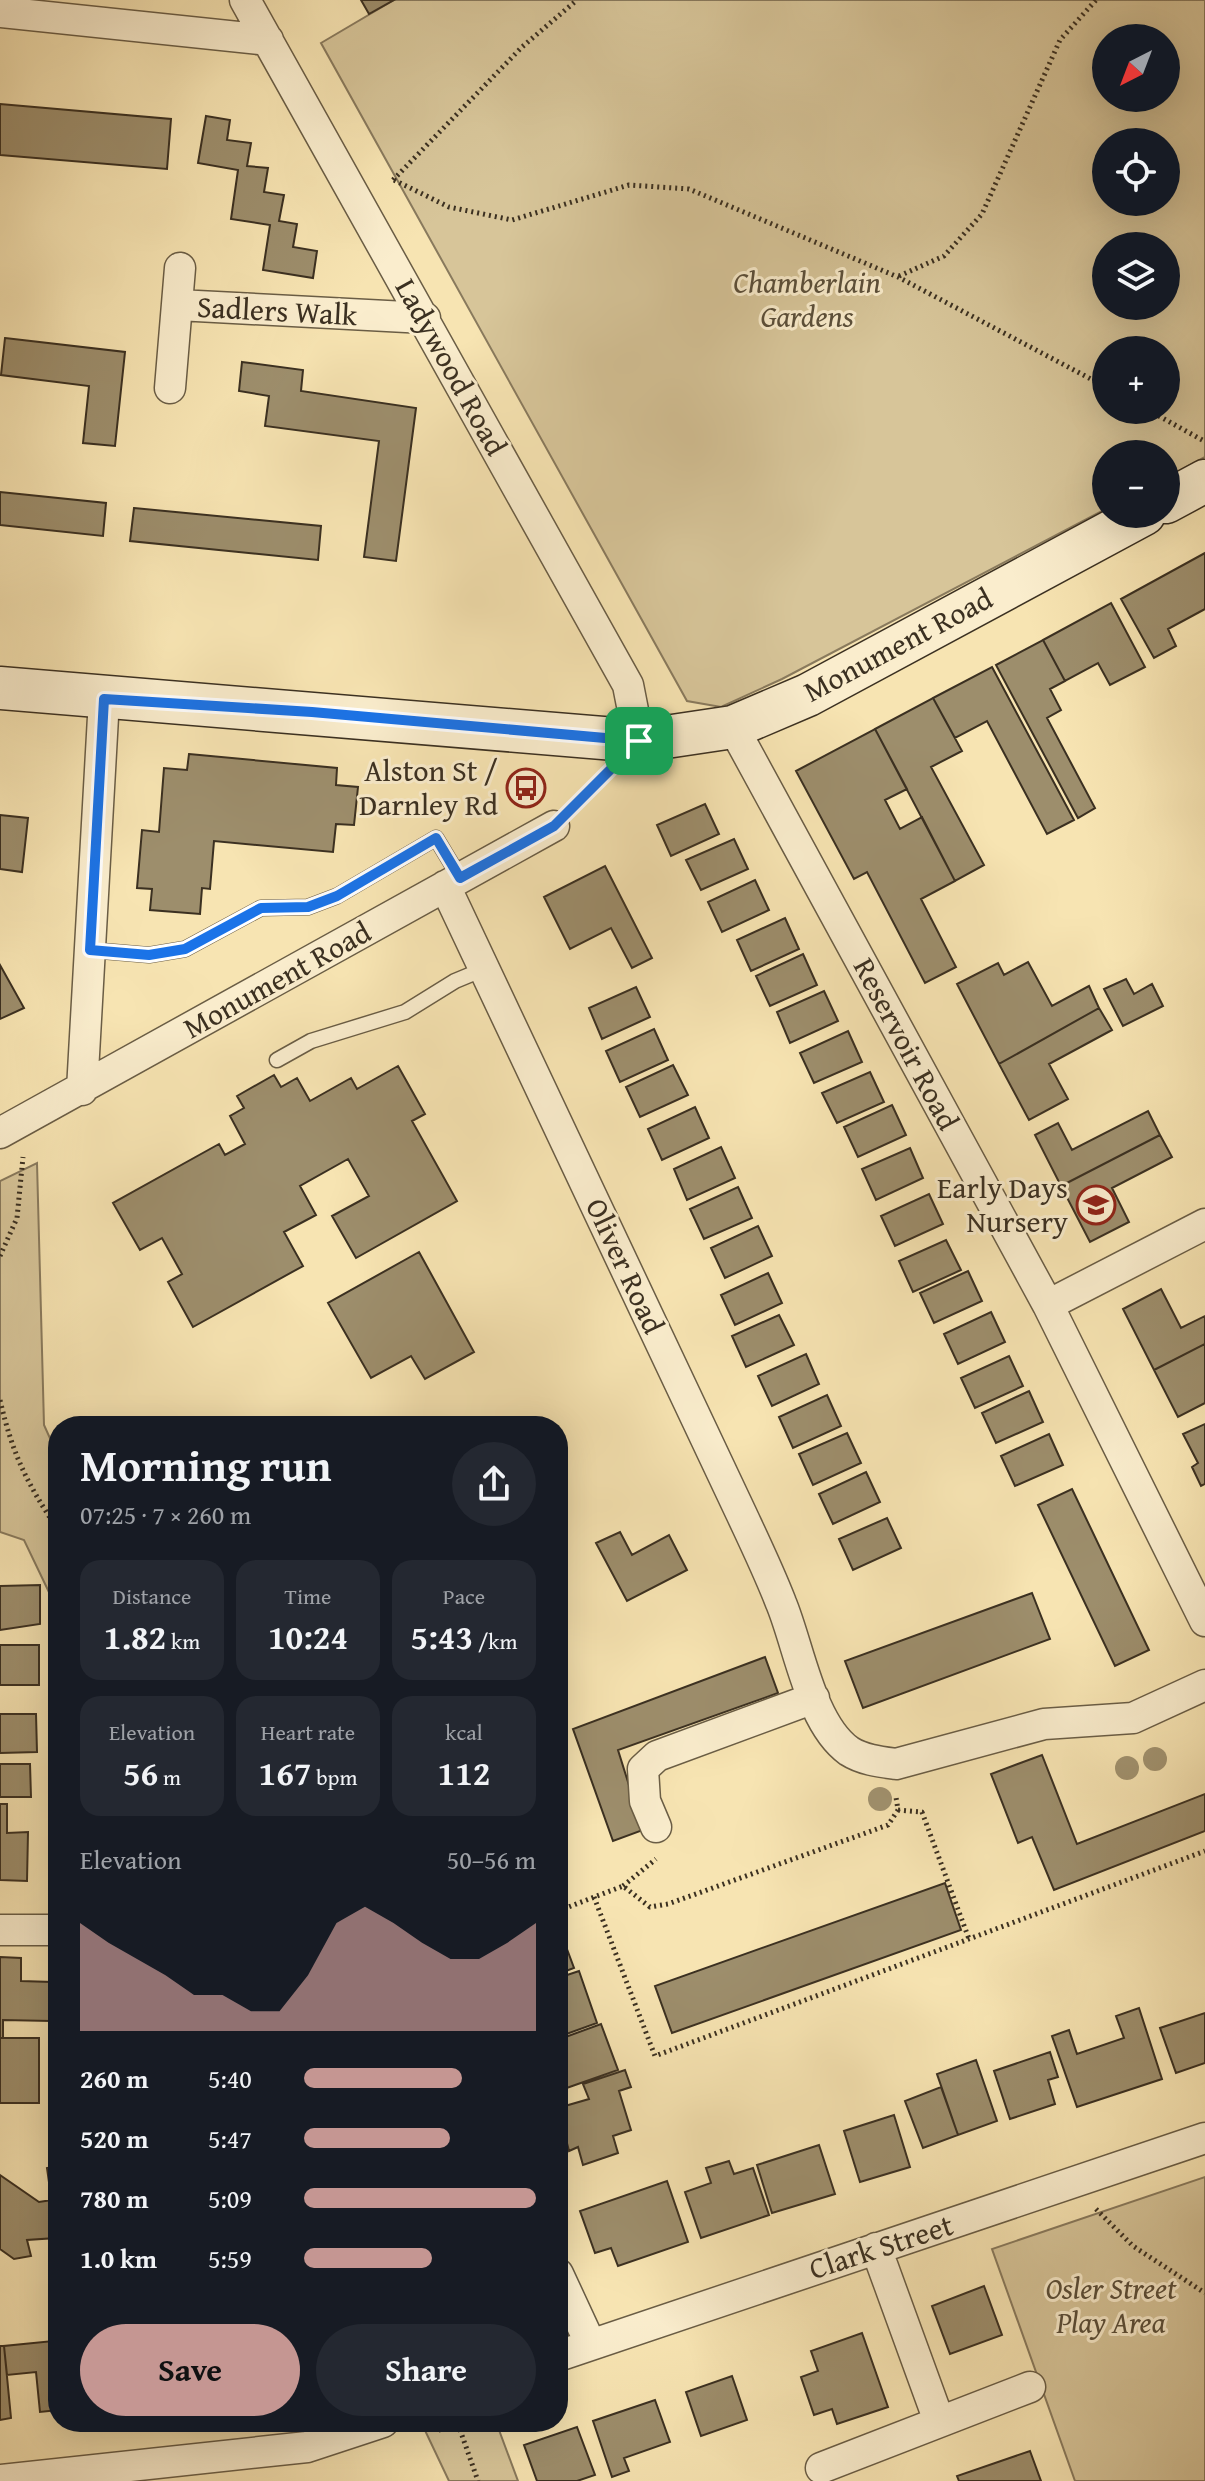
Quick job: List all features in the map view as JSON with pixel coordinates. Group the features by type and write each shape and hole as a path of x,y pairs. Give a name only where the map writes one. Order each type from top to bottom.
{"main road":[{"path":"1180,494 1205,481"},
{"name":"Monument Road","path":"0,688 639,741 733,727 808,695 1118,528"}],"street":[{"name":"Ladywood Road","path":"245,0 628,685 639,741"},
{"path":"0,12 268,40"},
{"name":"Sadlers Walk","path":"170,388 180,268"},
{"name":"Sadlers Walk","path":"178,305 425,318"},
{"path":"82,1090 104,699"},
{"name":"Reservoir Road","path":"733,727 1048,1305 1205,1621"},
{"name":"Monument Road","path":"0,1133 554,826"},
{"name":"Oliver Road","path":"453,882 484,969 735,1499 830,1731 850,1752 873,1761 896,1764"},
{"path":"1048,1305 1205,1224"},
{"path":"896,1764 1044,1724 1133,1718 1205,1685"},
{"path":"656,1827 645,1801 643,1769 657,1756 814,1698"},
{"path":"0,1930 48,1930"},
{"name":"Clark Street","path":"568,2352 1205,2138"},
{"path":"876,2248 939,2421"},
{"path":"568,2296 590,2343"},
{"path":"821,2468 1030,2387"},
{"path":"0,2480 118,2475 307,2447 347,2432"}],"lane":[{"path":"90,950 149,955 185,949 261,908 308,907 337,896 436,838 453,882"},
{"path":"277,1060 311,1041 405,1012 455,981 484,969"}],"path":[{"path":"357,199 394,180 522,47 577,0"},
{"path":"898,277 944,256 982,214 1060,40 1096,0"},
{"path":"394,180 449,207 512,220 629,185 689,189 898,277 1092,380"},
{"path":"1173,424 1205,442"},
{"path":"554,826 639,741"},
{"path":"0,1256 17,1218 27,1119"},
{"path":"0,1400 11,1447 24,1479 48,1515"},
{"path":"568,1907 623,1886 650,1907 668,1904 888,1825 898,1810 896,1764"},
{"path":"898,1810 922,1812 969,1939"},
{"path":"594,1897 655,2056 1205,1851"},
{"path":"1082,2180 1089,2200 1133,2246 1205,2293"},
{"path":"463,2432 478,2481"}],"green space":[{"name":"Chamberlain Gardens","path":"394,0 1205,0 1205,457 1180,470 1180,440 1092,440 1092,516 782,679 721,707 687,701 321,43"},
{"path":"37,1163 44,1425 48,1434 48,1590 24,1540 0,1532 0,1181"},
{"name":"Osler Street Play Area","path":"1205,2177 1205,2481 1075,2481 992,2249"},
{"path":"426,2432 500,2432 518,2481 449,2481"}],"building":[{"path":"361,0 394,0 369,14"},
{"path":"0,104 171,119 167,169 0,155"},
{"path":"206,116 230,120 227,140 251,143 247,166 268,168 264,192 284,195 279,221 297,224 293,247 317,251 313,278 263,270 270,225 231,219 238,170 198,163"},
{"path":"5,338 125,352 115,446 83,443 89,386 1,375"},
{"path":"242,362 303,370 301,391 416,408 396,561 364,557 379,441 265,426 269,396 239,391"},
{"path":"0,492 106,503 103,536 0,525"},
{"path":"134,508 321,526 318,560 130,541"},
{"path":"1205,553 1205,609 1168,629 1176,646 1154,658 1121,599"},
{"path":"1111,603 1145,667 1110,685 1098,663 1065,681 1043,640"},
{"path":"1043,640 1065,681 1050,689 1061,710 1047,718 1095,808 1078,818 996,665"},
{"path":"992,667 1074,820 1047,834 987,721 955,738 933,698"},
{"path":"933,698 962,751 931,767 984,865 955,881 875,729"},
{"path":"875,729 907,789 885,800 900,829 922,817 955,881 921,899 956,967 925,983 867,872 854,879 796,771"},
{"path":"189,754 337,768 336,785 358,787 354,825 336,824 333,852 214,841 210,889 202,888 200,914 150,910 152,889 137,888 142,830 159,832 164,768 187,770"},
{"path":"705,804 719,834 671,856 657,825"},
{"path":"0,815 28,818 22,872 0,869"},
{"path":"734,839 748,869 701,890 686,860"},
{"path":"605,866 652,958 632,968 611,928 570,949 544,897"},
{"path":"755,880 769,910 722,932 708,902"},
{"path":"785,918 799,949 751,971 737,940"},
{"path":"803,954 817,985 770,1006 756,976"},
{"path":"1028,962 1052,1006 1089,986 1099,1008 999,1064 957,984 998,963 1004,975"},
{"path":"0,965 24,1008 0,1019"},
{"path":"1126,979 1134,994 1152,984 1163,1006 1123,1026 1104,989"},
{"path":"636,987 650,1017 602,1039 589,1008"},
{"path":"824,991 838,1021 790,1043 777,1012"},
{"path":"1099,1008 1112,1030 1049,1064 1068,1099 1029,1120 999,1064"},
{"path":"654,1029 668,1060 620,1082 606,1051"},
{"path":"848,1031 862,1062 814,1083 800,1053"},
{"path":"673,1065 688,1095 640,1117 626,1087"},
{"path":"398,1066 425,1114 412,1121 457,1201 356,1258 332,1216 369,1196 348,1159 300,1186 316,1215 284,1232 303,1266 193,1327 168,1282 182,1274 162,1238 140,1250 113,1203 219,1144 225,1155 245,1144 230,1116 244,1108 237,1096 274,1075 281,1087 297,1078 310,1101 351,1078 357,1089"},
{"path":"870,1072 884,1102 837,1123 822,1093"},
{"path":"892,1105 906,1135 858,1157 844,1127"},
{"path":"695,1107 709,1138 662,1160 648,1129"},
{"path":"1148,1111 1160,1135 1061,1186 1035,1135 1058,1123 1072,1150"},
{"name":"Early Days Nursery","path":"1160,1135 1172,1157 1112,1188 1129,1222 1090,1242 1061,1186"},
{"path":"721,1147 735,1178 687,1200 674,1169"},
{"path":"910,1148 923,1178 876,1200 862,1169"},
{"path":"738,1187 752,1218 704,1239 690,1209"},
{"path":"929,1194 943,1224 895,1246 881,1216"},
{"path":"758,1226 772,1256 725,1278 711,1248"},
{"path":"946,1240 961,1270 913,1292 899,1261"},
{"path":"419,1252 474,1352 425,1379 411,1356 371,1378 328,1303"},
{"path":"968,1271 982,1301 934,1323 920,1293"},
{"path":"768,1273 782,1303 735,1325 721,1295"},
{"path":"1161,1289 1181,1328 1205,1316 1205,1344 1154,1370 1123,1309"},
{"path":"991,1312 1005,1342 958,1364 944,1334"},
{"path":"779,1315 794,1345 746,1367 732,1336"},
{"path":"1205,1344 1205,1403 1178,1417 1154,1370"},
{"path":"806,1354 819,1384 772,1406 758,1376"},
{"path":"1009,1356 1023,1386 975,1408 961,1378"},
{"path":"1029,1391 1043,1422 996,1443 982,1413"},
{"path":"827,1395 841,1426 793,1448 779,1417"},
{"path":"1205,1424 1205,1484 1201,1486 1192,1467 1198,1463 1183,1434"},
{"path":"847,1433 861,1463 813,1485 799,1454"},
{"path":"1049,1434 1063,1465 1015,1486 1001,1456"},
{"path":"866,1472 880,1502 833,1524 819,1494"},
{"path":"1072,1489 1149,1650 1115,1666 1038,1505"},
{"path":"887,1518 901,1548 853,1570 839,1539"},
{"path":"620,1532 632,1555 669,1535 687,1570 627,1601 596,1543"},
{"path":"40,1585 40,1624 0,1630 0,1586"},
{"path":"1032,1593 1050,1639 863,1708 845,1661"},
{"path":"0,1645 39,1645 39,1685 0,1685"},
{"path":"765,1657 778,1693 618,1750 643,1830 613,1841 573,1729"},
{"path":"0,1714 36,1714 37,1752 0,1753"},
{"path":"1042,1755 1077,1844 1205,1794 1205,1831 1054,1890 1032,1837 1018,1843 991,1774"},
{"path":"0,1764 30,1764 31,1797 0,1797"},
{"path":"0,1804 7,1804 7,1833 28,1832 27,1881 0,1880"},
{"path":"945,1883 961,1930 672,2033 655,1986"},
{"path":"568,1952 574,1968 568,1970"},
{"path":"0,1957 21,1958 21,1981 48,1982 48,2021 3,2020 3,2038 0,2038"},
{"path":"579,1971 597,2023 568,2033 568,1975"},
{"path":"1139,2008 1162,2079 1077,2107 1052,2036 1069,2030 1077,2054 1124,2038 1116,2016"},
{"path":"1205,2013 1205,2063 1176,2073 1160,2028"},
{"path":"601,2024 618,2070 568,2088 568,2036"},
{"path":"0,2038 39,2038 39,2103 0,2103"},
{"path":"1050,2052 1058,2077 1048,2080 1055,2104 1010,2119 994,2071"},
{"path":"976,2060 997,2121 958,2135 937,2074"},
{"path":"625,2070 631,2087 619,2091 631,2130 613,2136 618,2153 583,2165 578,2147 569,2151 568,2147 568,2105 589,2099 583,2084"},
{"path":"941,2087 958,2135 923,2148 905,2101"},
{"path":"894,2115 910,2167 860,2182 844,2131"},
{"path":"819,2145 835,2194 772,2213 757,2165"},
{"path":"729,2161 734,2174 753,2168 769,2215 701,2238 685,2192 711,2183 706,2168"},
{"path":"0,2175 39,2202 48,2201 48,2239 27,2240 31,2256 14,2259 0,2249"},
{"path":"667,2181 688,2242 618,2266 611,2248 595,2253 580,2211"},
{"path":"984,2286 1002,2335 950,2354 932,2306"},
{"path":"862,2333 888,2407 837,2424 832,2409 814,2415 801,2377 818,2371 811,2351"},
{"path":"48,2342 48,2411 40,2412 36,2372 7,2375 4,2346"},
{"path":"0,2346 4,2346 11,2418 0,2420"},
{"path":"732,2376 747,2420 701,2436 686,2392"},
{"path":"655,2400 670,2442 624,2458 629,2471 612,2477 593,2421"},
{"path":"577,2427 595,2475 577,2481 537,2481 524,2445"},
{"path":"1030,2451 1041,2481 959,2481 957,2476"}],"place":[{"name":"Alston St / Darnley Rd","path":"526,788"},
{"name":"Early Days Nursery","path":"1096,1205"}],"route":[{"path":"104,699 312,712 639,741 554,826 460,878 436,838 337,896 308,907 261,908 185,949 149,955 90,950 104,699"}]}
